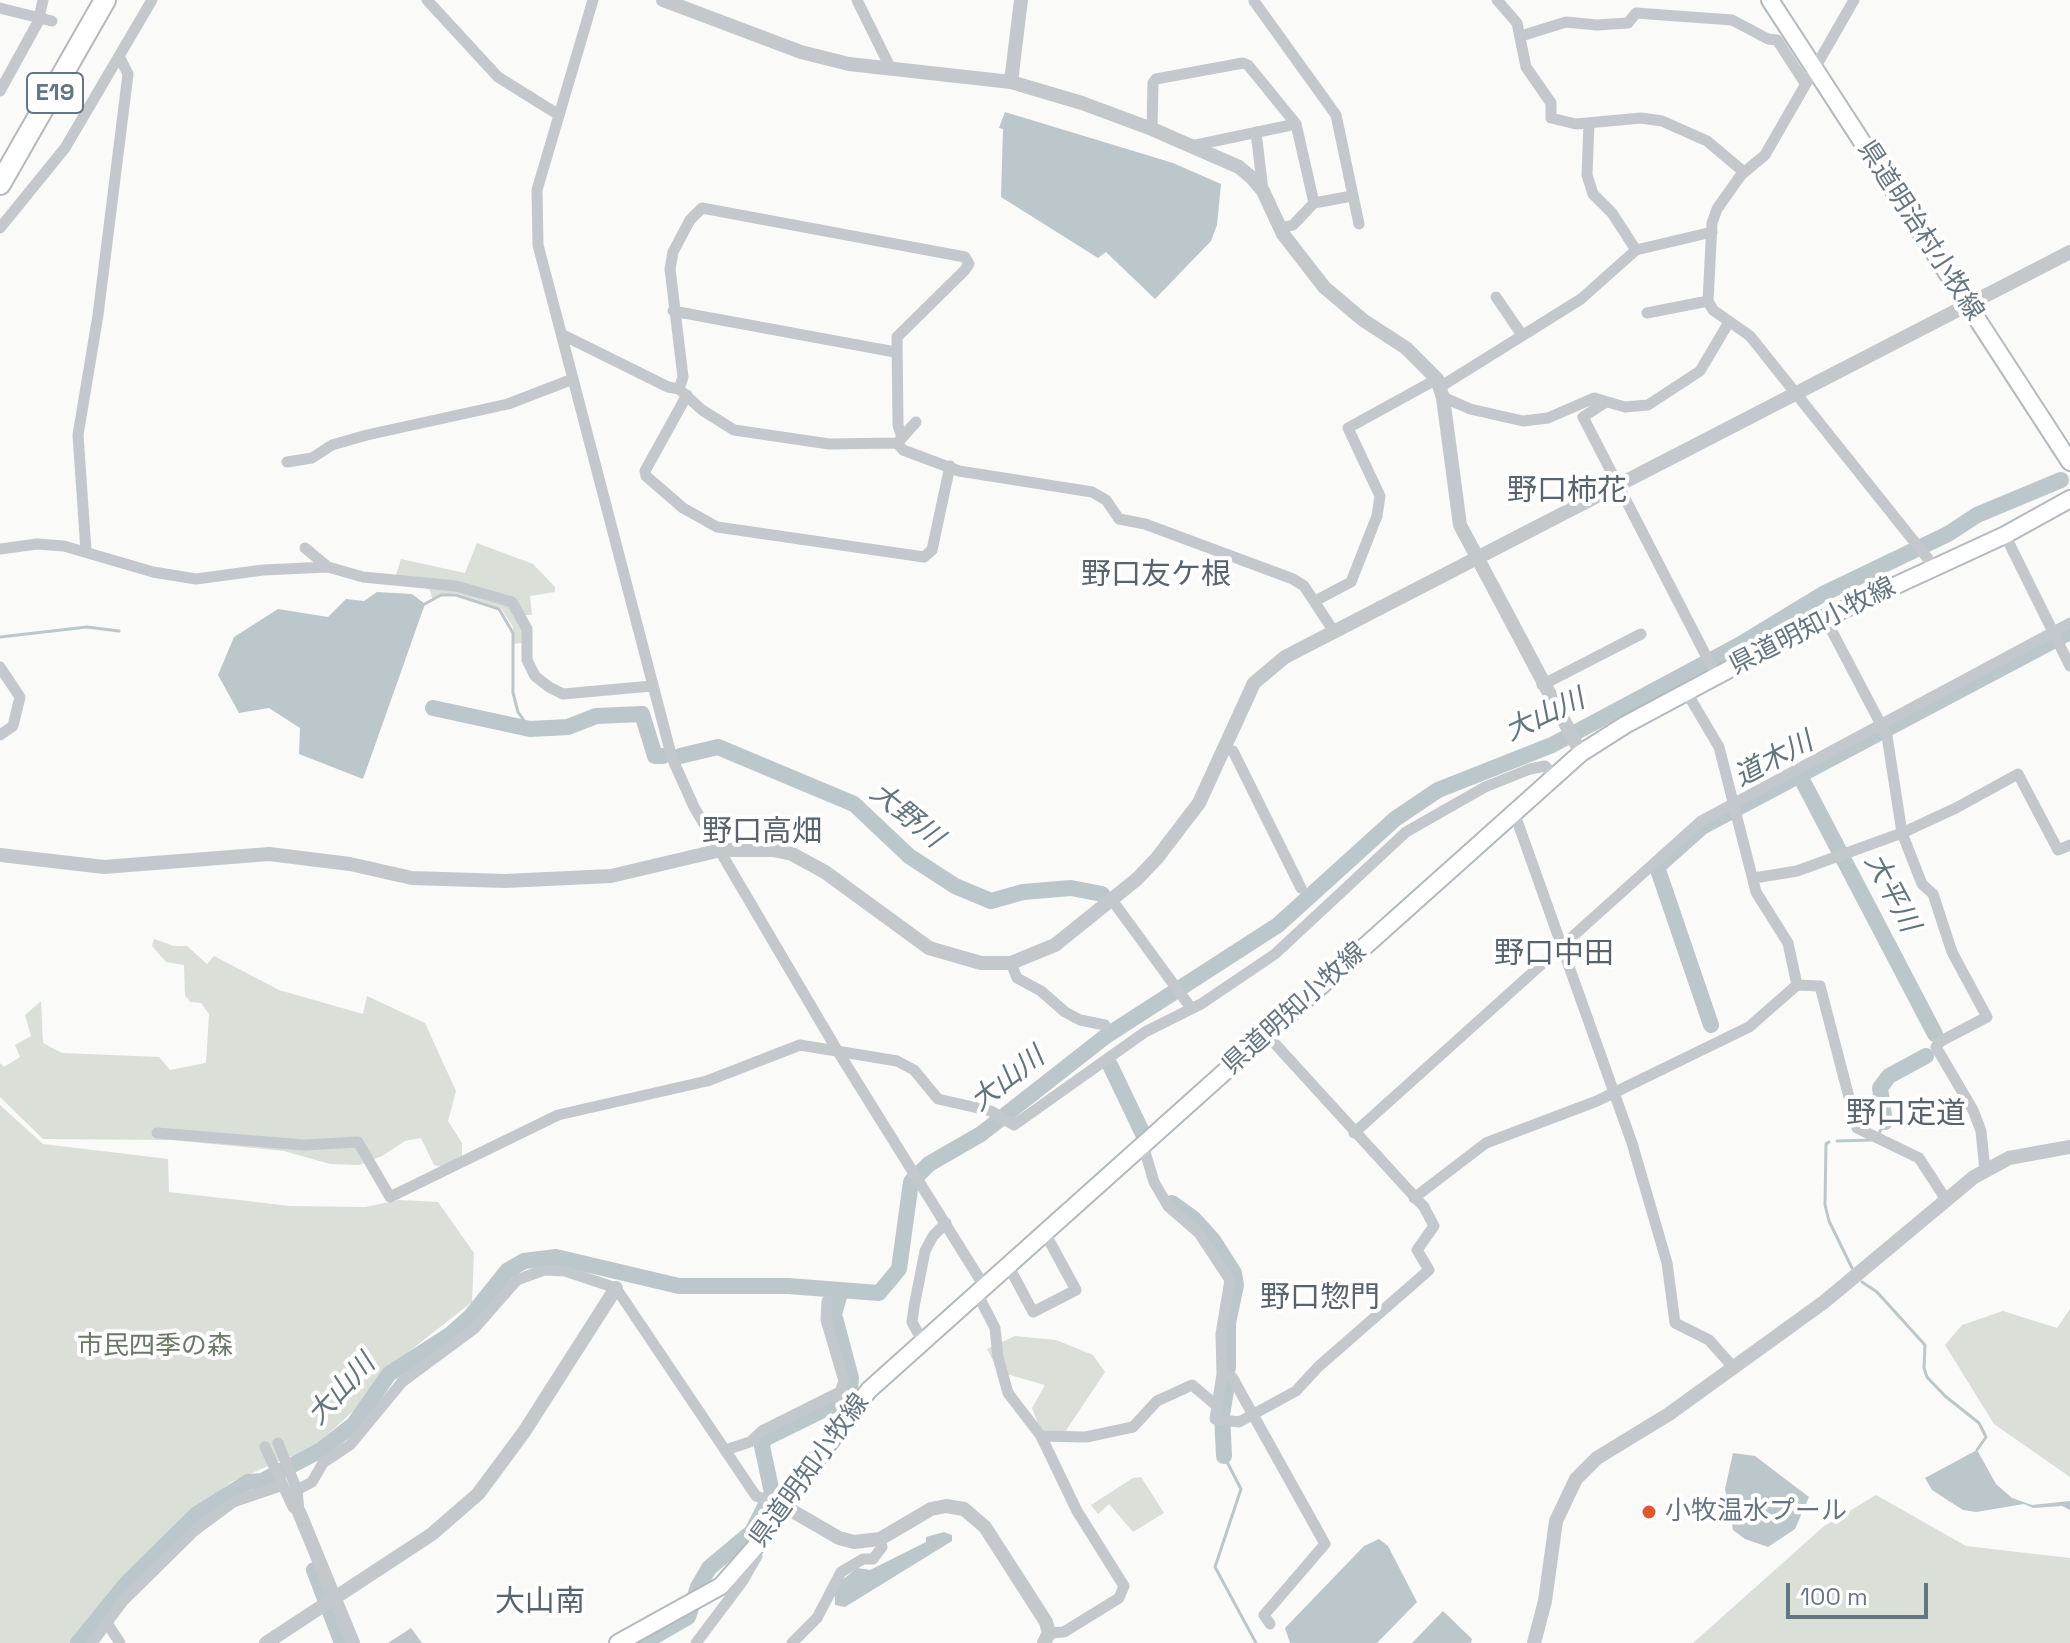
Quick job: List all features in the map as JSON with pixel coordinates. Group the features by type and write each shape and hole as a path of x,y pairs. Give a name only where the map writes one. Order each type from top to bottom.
{"highway":[{"name":"E19","path":"0,158 90,0"},
{"name":"E19","path":"0,184 105,0"}],"main road":[{"name":"県道明治村小牧線","path":"1770,0 1809,76 1968,304 2070,462"},
{"name":"県道明知小牧線","path":"618,1643 701,1600 721,1586 756,1546 774,1503 869,1390 1515,815 1578,750 1930,561 2005,535 2070,499"}],"street":[{"path":"0,91 46,19 43,0"},
{"path":"0,228 65,148 152,0"},
{"path":"427,0 498,77 539,106 559,115"},
{"path":"297,1490 312,1482 323,1463 350,1445 402,1382 475,1328 517,1280 544,1270 565,1271 616,1288 756,1496 839,1538 854,1542 880,1539 931,1509 946,1506 964,1509 985,1527 1046,1622 1046,1638 1064,1632 1119,1598 1124,1586 1077,1511 1041,1436 1008,1393 998,1357 995,1328 981,1289 946,1223 837,1050 676,769 563,335 543,270 536,207 542,170 593,0"},
{"path":"663,0 801,52 849,64 1011,82 1152,129 1239,167 1263,191 1281,228 1324,287 1363,320 1406,348 1440,388 1470,409 1523,421 1548,418 1594,398 1625,407 1648,405 1700,371 1729,322"},
{"path":"857,0 890,67"},
{"path":"1011,82 1021,0"},
{"path":"1497,0 1517,23 1526,67 1551,103 1551,118 1589,123 1641,118 1671,124 1707,141 1744,172"},
{"path":"1854,0 1765,155 1744,172 1723,197 1712,232 1708,301 1729,322 1750,336 1930,561"},
{"path":"1254,1 1336,115 1359,224"},
{"path":"0,8 46,19"},
{"path":"1521,36 1566,22 1597,25 1628,23 1636,13 1732,20 1768,39 1777,40 1809,76"},
{"path":"86,551 78,435 98,315 128,74 120,58"},
{"path":"1152,129 1153,83 1156,79 1243,63 1296,124 1314,203"},
{"path":"1589,123 1587,175 1593,194 1612,213 1636,250"},
{"path":"1191,146 1296,124"},
{"path":"1256,132 1263,191"},
{"path":"1281,228 1293,225 1314,203 1352,196"},
{"path":"950,466 932,550 924,557 717,527 683,508 646,476 645,471 683,392 670,269 673,252 690,220 702,208 965,257 969,264 965,270 897,337 898,425 903,450 950,466 1092,492 1106,500 1119,519 1145,524 1293,579 1315,601 1333,630"},
{"path":"1315,601 1351,582 1377,516 1380,496 1348,428 1440,388 1581,299 1636,250 1712,232"},
{"path":"0,855 104,867 269,854 350,864 412,878 505,881 611,876 721,850 746,848 792,854 825,872 929,948 981,963 1011,963 1055,945 1112,900 1157,858 1199,803 1254,683 1285,657 2070,252"},
{"path":"1496,297 1522,335"},
{"path":"1647,313 1708,301"},
{"path":"673,311 895,352"},
{"path":"563,335 683,392 716,420 755,435 829,444 899,441 916,422"},
{"path":"287,462 312,458 332,445 367,435 508,404 573,379"},
{"path":"1440,388 1456,514 1475,557 1578,750"},
{"path":"1606,402 1583,417 1716,674"},
{"path":"2005,535 2070,666"},
{"path":"0,549 37,544 86,551 153,572 196,579 328,567 363,577 456,586 512,602 527,629 527,660 535,676 563,694 652,686"},
{"path":"305,548 328,567"},
{"path":"1825,618 1884,730 1902,833 1922,884 1933,894 1952,952 1987,1017 1941,1041 1936,1047 1977,1120 1985,1171"},
{"path":"1354,1133 1701,821 1884,730 2056,637 2070,623"},
{"path":"1545,690 1641,634"},
{"path":"0,667 20,697 13,726 0,735"},
{"path":"1687,693 1716,738 1756,892 1788,943 1797,985"},
{"path":"1223,748 1233,751 1301,888"},
{"path":"157,1133 304,1145 358,1142 390,1197 575,1110 707,1081 800,1045 897,1061 914,1070 938,1099 995,1113 1014,1125 1025,1120 1069,1083 1145,1032 1216,994 1303,932 1388,845 1406,832 1447,806 1530,769 1545,766 1555,777"},
{"path":"1754,878 1797,871 1902,833 2018,774 2058,850 2070,845"},
{"path":"1515,815 1611,1093 1632,1143 1667,1263 1675,1323 1709,1340 1734,1368"},
{"path":"1112,900 1189,1006"},
{"path":"1011,963 1017,978 1041,991 1065,1012 1080,1020 1105,1025"},
{"path":"1414,1198 1486,1143 1611,1093 1749,1027 1797,985 1820,986 1857,1128 1919,1158 1945,1198"},
{"path":"1143,1145 1154,1182 1168,1206 1199,1233 1230,1280 1221,1334 1222,1374 1215,1419 1239,1422 1296,1391 1318,1367 1429,1270 1417,1250 1434,1226 1414,1198 1267,1035"},
{"path":"1534,1643 1545,1601 1556,1521 1576,1479 1597,1458 1669,1414 1824,1302 1945,1198 1985,1171 2009,1158 2070,1147"},
{"path":"923,1342 912,1322 914,1307 925,1251 933,1236 946,1223"},
{"path":"1008,1265 1033,1312 1076,1290 1045,1233"},
{"path":"266,1643 432,1534 478,1494 524,1432 616,1288"},
{"path":"725,1450 750,1442 762,1431 840,1392 844,1381 826,1320 827,1301"},
{"path":"1222,1374 1232,1377 1325,1544 1264,1615 1270,1624"},
{"path":"1041,1436 1086,1437 1133,1427 1157,1401 1192,1385 1217,1406"},
{"path":"278,1443 283,1472 328,1602 353,1643"},
{"path":"265,1447 297,1490 299,1512"},
{"path":"92,1643 123,1601 194,1531 233,1502 283,1472"},
{"path":"792,1643 817,1618 841,1572 863,1559 873,1559 882,1547 880,1539"},
{"path":"696,1643 742,1582 757,1556 756,1546"},
{"path":"107,1623 120,1643"}],"green space":[{"path":"477,543 533,564 555,587 555,592 530,596 532,615 516,615 522,631 522,643 514,644 513,627 501,608 456,593 432,598 429,587 396,575 401,559 465,573"},
{"path":"154,939 174,946 187,946 207,964 214,956 279,990 363,1014 367,996 425,1023 456,1091 448,1121 462,1143 462,1158 444,1168 434,1165 421,1138 405,1141 382,1156 359,1165 330,1164 284,1151 172,1140 43,1139 0,1097 0,1063 4,1067 20,1057 15,1045 31,1036 25,1015 41,1001 43,1043 62,1053 159,1057 170,1070 206,1063 209,1014 201,1003 190,1002 185,995 184,965 166,962 152,946"},
{"name":"市民四季の森","path":"0,1105 43,1144 168,1159 169,1192 290,1206 365,1207 399,1200 438,1202 474,1253 472,1302 388,1368 372,1394 315,1446 231,1482 196,1510 145,1557 70,1643 0,1643"},
{"path":"2070,1309 2070,1477 1994,1424 1945,1345 1962,1325 2003,1311 2057,1328"},
{"path":"1015,1336 1056,1340 1093,1355 1105,1372 1065,1432 1042,1434 1032,1408 1045,1385 999,1372 987,1349"},
{"path":"1141,1477 1164,1513 1133,1532 1109,1504 1098,1514 1091,1505 1133,1478"},
{"path":"1876,1495 1966,1546 2070,1558 2070,1643 1693,1643 1823,1527"}],"shaded area":[{"path":"1005,112 1173,163 1221,184 1217,225 1211,241 1155,299 1106,252 1098,258 1001,197 1003,129 999,128"},
{"path":"377,592 412,594 425,604 363,779 299,754 300,728 269,708 239,713 218,675 234,637 278,609 328,617 346,599 364,601"},
{"path":"1977,1450 1996,1484 2012,1498 2032,1505 2070,1501 2070,1510 2062,1506 2033,1508 2024,1504 1976,1512 1963,1510 1932,1490 1925,1478"},
{"path":"1733,1453 1755,1456 1809,1497 1795,1529 1768,1547 1745,1539 1733,1530 1725,1489"},
{"path":"944,1532 952,1535 952,1541 845,1607 835,1605 835,1592 841,1581 857,1568 870,1570 926,1542 926,1537"},
{"path":"1379,1539 1388,1546 1417,1602 1377,1643 1290,1643 1285,1628 1364,1546"},
{"path":"1443,1611 1472,1639 1471,1643 1412,1643"},
{"path":"411,1628 422,1643 388,1643"}],"waterway":[{"name":"大山川","path":"78,1643 126,1584 197,1514 248,1482 262,1481 321,1450 354,1424 389,1374 451,1334 471,1316 507,1271 524,1261 556,1257 679,1286 788,1286 879,1293 899,1269 911,1182 929,1164 981,1134 1106,1036 1278,925 1395,819 1438,790 1552,745 1739,645 1823,594 1948,534 1977,515 2061,480"},
{"path":"423,605 441,595 456,595 499,609 513,633 513,693 518,712 530,729"},
{"path":"0,637 87,627 119,631"},
{"name":"道木川","path":"1711,1025 1657,867 1702,827 2070,632"},
{"name":"大野川","path":"433,708 530,729 568,727 596,716 642,714 655,756 663,756"},
{"name":"大野川","path":"680,756 718,747 854,804 909,856 955,886 991,901 1023,892 1071,888 1102,894"},
{"name":"大平川","path":"1800,776 1935,1034"},
{"name":"大平川","path":"1885,1122 1880,1088 1889,1076 1926,1056"},
{"path":"1110,1065 1143,1134"},
{"path":"1878,1135 1885,1122"},
{"path":"1837,1141 1873,1140"},
{"path":"1829,1142 1826,1144 1825,1205 1829,1221 1852,1268"},
{"path":"1172,1203 1194,1219 1213,1240 1234,1273 1236,1285 1228,1323 1228,1368"},
{"path":"1862,1282 1877,1292 1925,1345 1924,1368 1927,1377 1979,1423 1986,1437 1977,1450"},
{"path":"643,1643 688,1617 698,1587 709,1568 752,1532 772,1493 762,1446 764,1439 833,1405 850,1389 851,1378 834,1314 841,1290"},
{"path":"1224,1456 1222,1415 1228,1379"},
{"path":"1224,1456 1241,1489 1215,1567 1256,1643"},
{"path":"314,1570 342,1643"}],"place":[{"name":"小牧温水プール","path":"1649,1512"}],"district":[{"name":"野口柿花","path":"1567,492"},
{"name":"野口友ケ根","path":"1156,576"},
{"name":"野口高畑","path":"762,833"},
{"name":"野口中田","path":"1554,955"},
{"name":"野口定道","path":"1906,1115"},
{"name":"野口惣門","path":"1320,1299"},
{"name":"大山南","path":"540,1603"}]}
